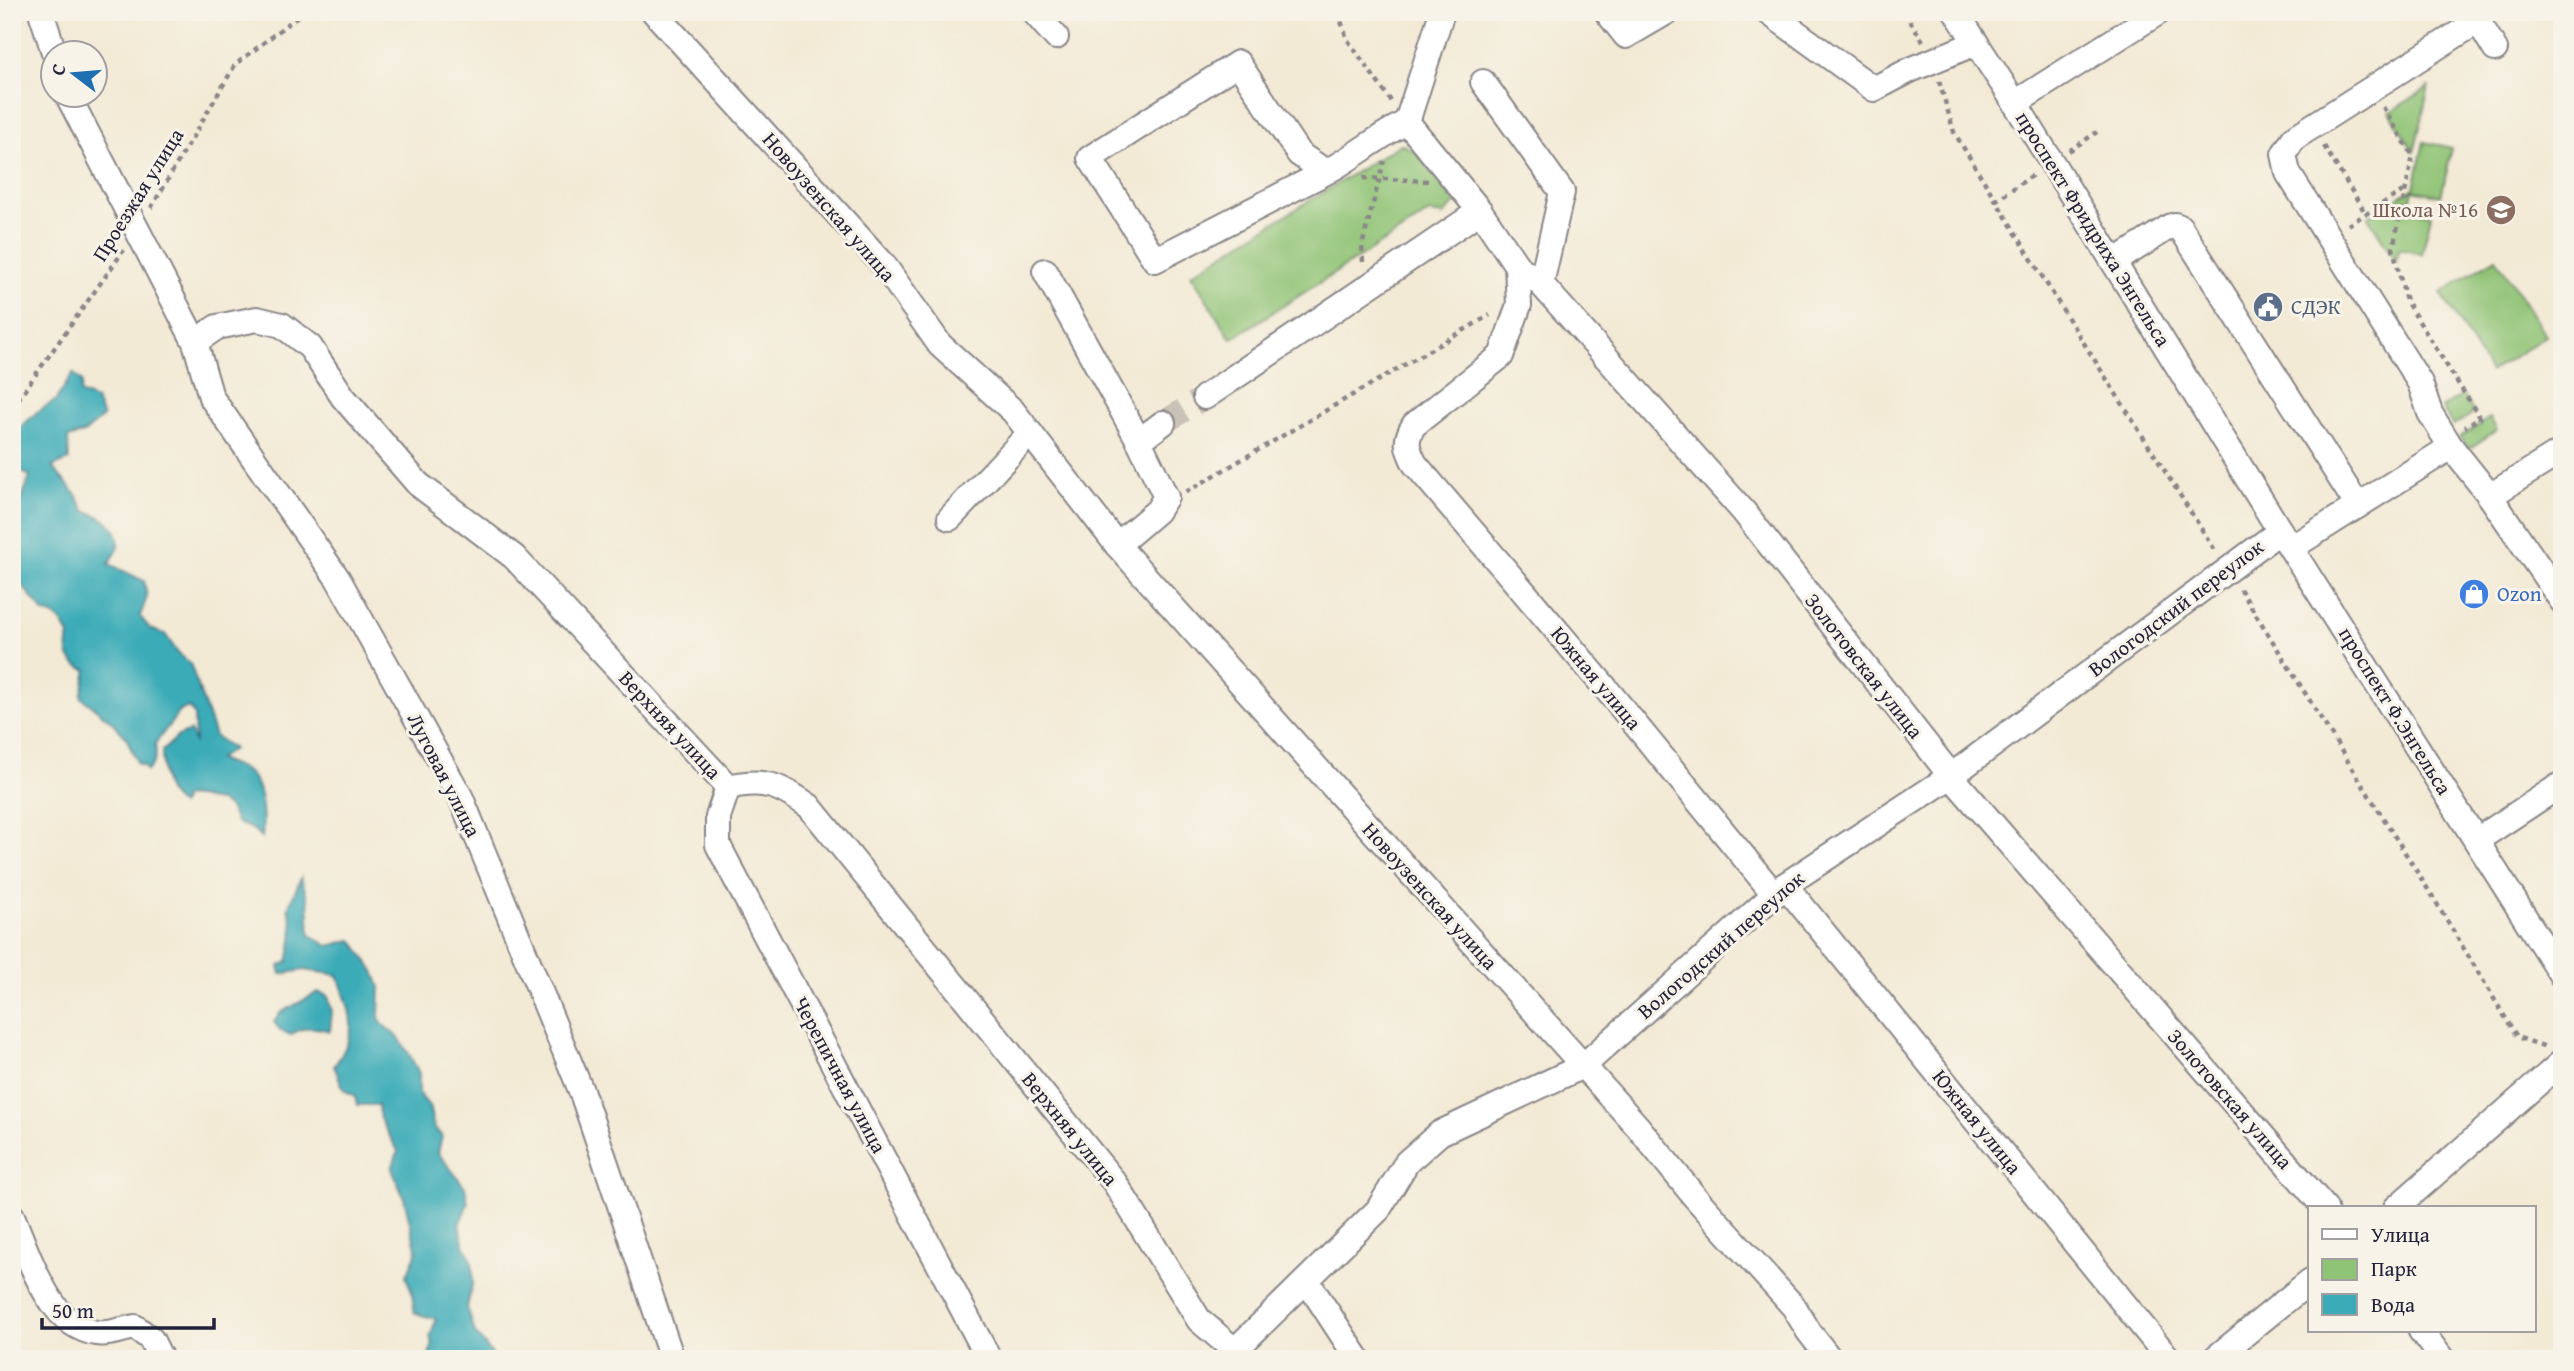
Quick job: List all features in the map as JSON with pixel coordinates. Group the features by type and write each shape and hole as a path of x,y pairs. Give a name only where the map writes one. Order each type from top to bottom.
{"street":[{"path":"41,12 49,38"},
{"name":"Новоузенская улица","path":"654,12 883,264 940,345 1013,411 1117,545 1638,1127 1694,1196 1772,1280 1830,1359"},
{"path":"1034,12 1056,37"},
{"path":"1330,170 1299,154 1238,63 1090,159 1155,260 1330,170 1407,122 1442,12"},
{"path":"1607,12 1626,36 1667,12"},
{"path":"1768,12 1874,89 1910,70 1976,43"},
{"name":"проспект Фридриха Энгельса","path":"1956,12 2228,447"},
{"path":"2015,103 2159,12"},
{"path":"2495,49 2475,17 2294,138 2288,145 2284,164 2420,383 2430,413 2448,443 2490,496 2562,601"},
{"path":"1483,82 1562,192 1541,284"},
{"name":"Луговая улица","path":"74,108 195,342 211,397 338,579 461,798 582,1093 672,1359"},
{"name":"Золотовская улица","path":"1407,122 1480,211 1517,266 1541,284 1744,512 1951,776 2323,1206"},
{"path":"1205,397 1480,211"},
{"path":"2114,262 2169,227 2180,227 2358,506"},
{"path":"1517,266 1518,299"},
{"path":"1045,271 1139,441 1166,498 1160,507 1117,545"},
{"name":"Южная улица","path":"1518,299 1511,331 1501,356 1414,425 1407,436 1406,445 1415,464 1780,890 2169,1359"},
{"name":"Верхняя улица","path":"195,342 217,327 257,319 282,325 310,347 343,397 418,484 514,557 728,787 747,783 779,786 809,806 1115,1183 1199,1320 1229,1354"},
{"path":"1139,441 1163,423"},
{"path":"950,518 1030,433"},
{"name":"Вологодский переулок","path":"1229,1354 1378,1210 1407,1162 1440,1133 1583,1066 1780,890 1951,776 2286,539 2358,506 2448,443"},
{"name":"проспект Ф.Энгельса","path":"2228,447 2562,976"},
{"path":"2490,496 2562,451"},
{"path":"2477,839 2562,784"},
{"name":"Черепичная улица","path":"728,787 718,817 719,845 989,1359"},
{"path":"2398,1206 2562,1062"},
{"path":"12,1216 48,1297 71,1324 98,1334 135,1327 150,1339 161,1359"},
{"path":"1307,1281 1358,1359"},
{"path":"2214,1359 2308,1283"},
{"path":"2422,1332 2442,1359"}],"path":[{"name":"Проезжая улица","path":"12,408 138,230 235,65 303,12"},
{"path":"1338,12 1347,39 1407,122"},
{"path":"2371,89 2413,156 2393,248 2406,301 2480,418 2448,443"},
{"path":"2311,127 2366,214"},
{"path":"1367,289 1362,246 1386,152 1384,134"},
{"path":"1330,170 1347,177 1441,182 1450,174"},
{"path":"2328,238 2406,188"},
{"path":"1160,507 1518,299"}],"green space":[{"path":"2429,87 2414,152 2390,112"},
{"path":"2424,142 2452,148 2441,196 2413,190 2408,210 2431,215 2422,254 2399,249 2396,261 2368,217 2414,188"},
{"path":"1401,144 1415,151 1456,203 1443,215 1429,213 1231,339 1191,274"},
{"path":"2496,258 2546,336 2490,372 2441,293"},
{"path":"2463,395 2474,413 2453,426 2442,408"},
{"path":"2490,418 2497,430 2468,449 2460,437"}],"water":[{"path":"73,373 82,382 80,393 96,400 103,417 84,433 68,438 69,460 52,467 75,493 85,511 104,519 114,528 118,548 109,564 144,581 147,597 140,616 150,629 165,634 178,653 190,663 215,736 233,749 218,759 245,771 256,783 262,806 262,838 253,829 237,823 229,808 220,801 189,796 184,797 181,805 166,788 162,751 178,736 190,731 195,743 194,714 188,707 179,712 155,744 155,758 150,768 147,771 143,765 138,764 126,737 81,697 87,670 76,665 69,657 69,635 65,627 56,617 44,613 14,575 15,566 21,560 13,536 13,526 30,476 15,468 12,462 12,443 19,429 37,412 56,400"},
{"path":"301,878 308,899 310,935 328,946 352,940 374,971 380,987 379,1017 382,1024 399,1038 419,1073 419,1094 429,1106 434,1128 442,1136 438,1153 465,1187 468,1203 459,1225 464,1246 472,1260 473,1281 467,1307 475,1333 496,1359 428,1359 433,1343 430,1338 436,1319 414,1313 412,1291 406,1277 417,1252 404,1198 392,1169 398,1151 380,1119 378,1105 357,1105 355,1096 344,1090 334,1066 351,1032 350,1012 338,975 304,970 281,974 279,966 288,962 292,941 293,928 288,908"},
{"path":"318,992 328,996 332,1012 330,1031 310,1028 291,1035 280,1030 274,1022 280,1013"}],"tunnel":[{"path":"1163,423 1205,397"}],"place":[{"name":"Школа №16","path":"2501,210"},
{"name":"СДЭК","path":"2268,307"},
{"name":"Ozon","path":"2474,594"}]}
